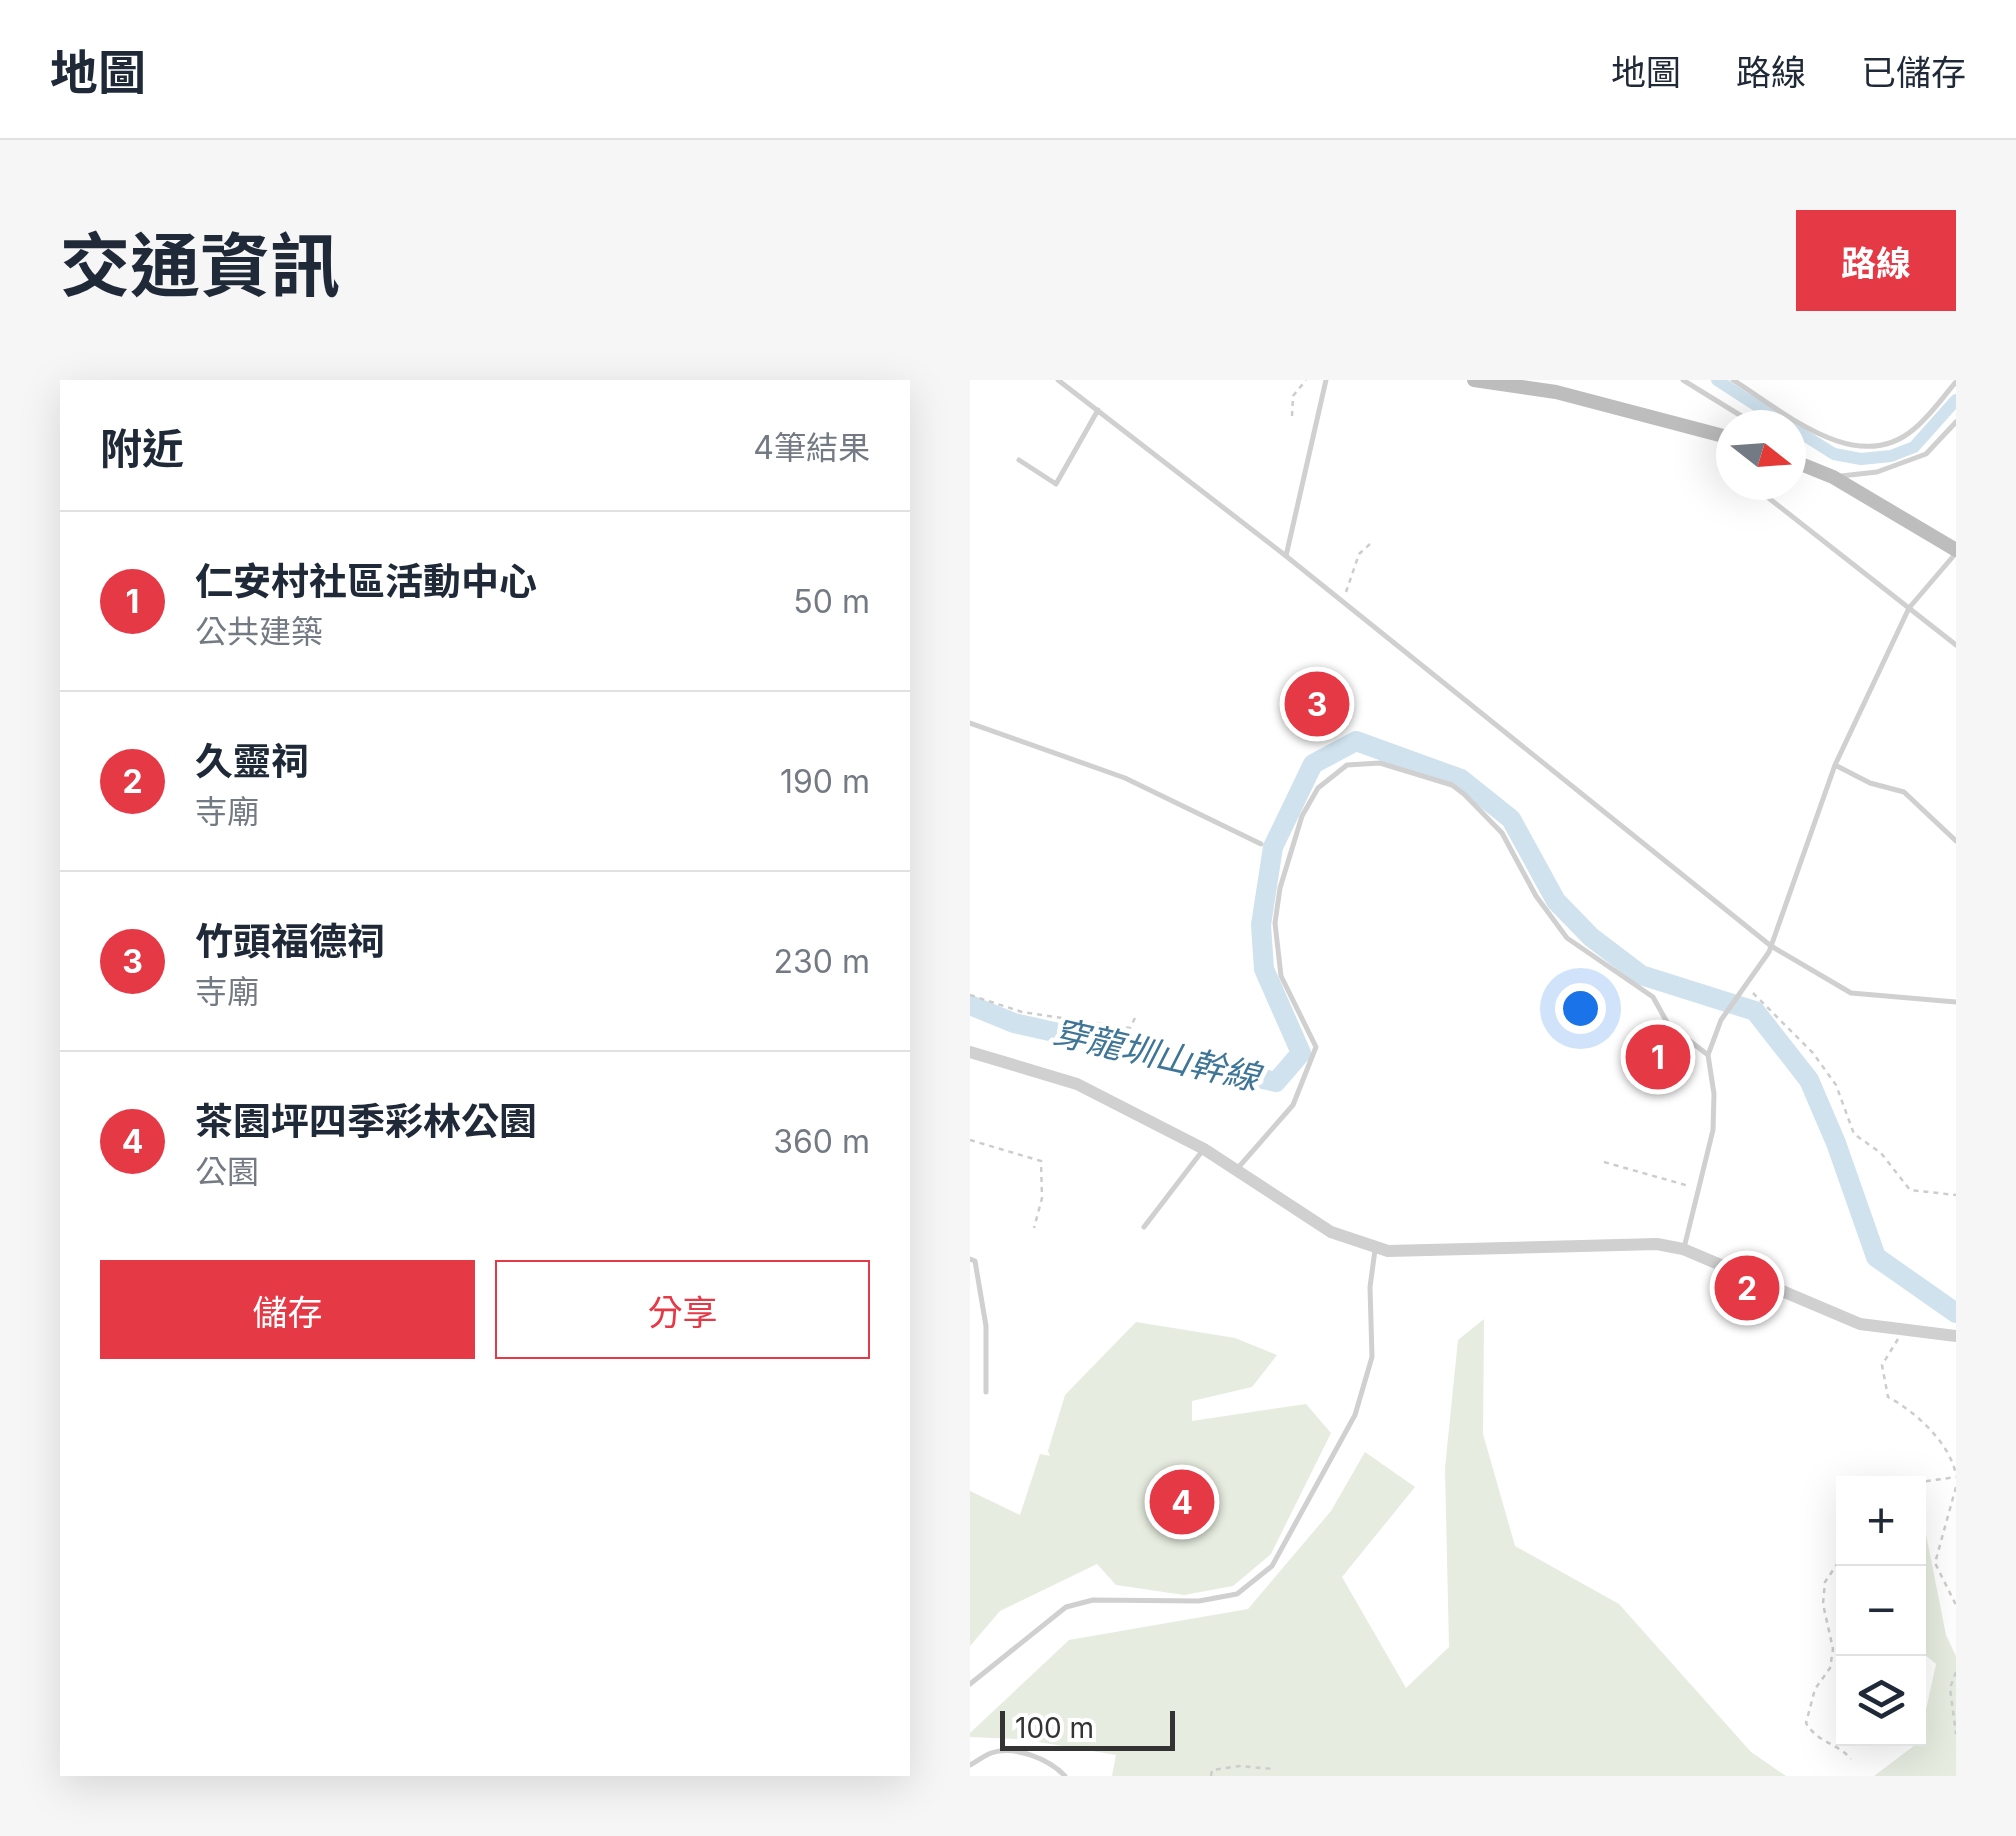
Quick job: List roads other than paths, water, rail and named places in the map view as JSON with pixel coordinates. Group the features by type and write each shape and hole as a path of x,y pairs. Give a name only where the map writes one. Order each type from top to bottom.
{"main road":[{"path":"1474,380 1556,392 1716,434"},
{"path":"1806,466 1833,477 1956,551"}],"street":[{"path":"970,1052 1077,1084 1204,1149 1331,1232 1388,1250 1657,1244 1684,1249 1860,1324 1956,1336"}],"lane":[{"path":"1058,380 1286,556 1771,946 1851,993 1956,1002"},
{"path":"1286,556 1326,380"},
{"path":"1683,380 1732,410"},
{"path":"1733,380 1831,440 1884,447 1914,430 1956,382"},
{"path":"1019,460 1056,484 1098,410"},
{"path":"1833,477 1877,472 1926,454 1956,422"},
{"path":"1771,500 1956,645"},
{"path":"1684,1249 1713,1130 1714,1094 1708,1055 1721,1020 1771,946 1835,764 1909,608 1956,551"},
{"path":"970,723 1125,778 1261,844"},
{"path":"1235,1171 1293,1105 1316,1047 1281,976 1276,923 1280,888 1302,816 1318,788 1347,765 1380,763 1452,785 1464,794 1502,834 1536,896 1567,938 1652,997 1668,1024 1708,1055"},
{"path":"1835,764 1870,784 1904,792 1956,842"},
{"path":"1144,1228 1204,1149"},
{"path":"970,1684 1066,1606 1093,1600 1199,1601 1237,1594 1272,1566 1356,1415 1372,1357 1370,1287 1376,1246"},
{"path":"970,1259 974,1262 986,1326 986,1392"},
{"path":"970,1765 994,1752 1017,1752 1049,1762 1065,1776"}],"waterway":[{"path":"1717,380 1764,410"},
{"path":"1806,436 1834,454 1861,459 1891,456 1914,447 1956,400"},
{"name":"穿龍圳山幹線","path":"970,1005 1014,1023 1276,1082 1301,1053 1264,969 1261,925 1273,847 1313,764 1356,741 1461,779 1511,819 1556,901 1591,937 1641,975 1755,1011 1809,1080 1876,1257 1956,1313"}],"place":[{"name":"竹頭福德祠","path":"1317,704"},
{"name":"仁安村社區活動中心","path":"1658,1057"},
{"name":"久靈祠","path":"1747,1288"},
{"name":"茶園坪四季彩林公園","path":"1182,1502"}]}
